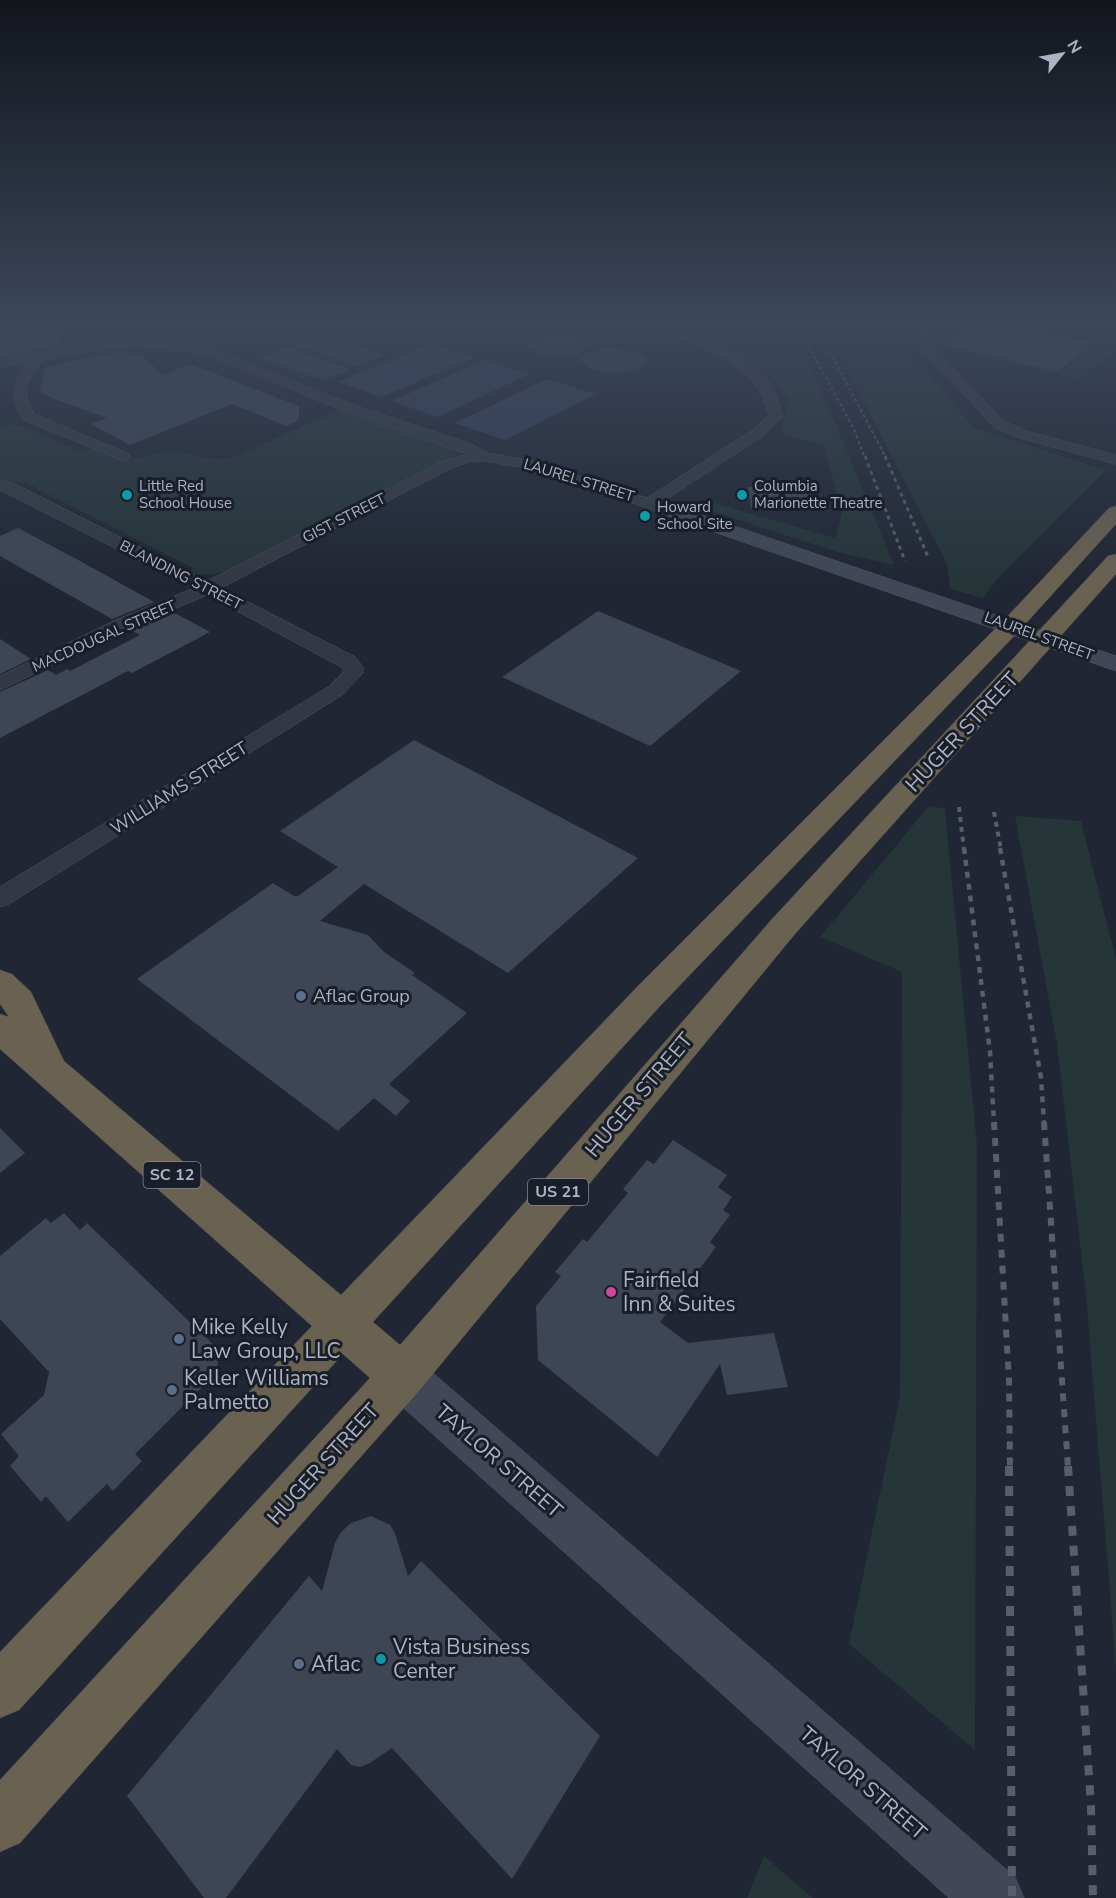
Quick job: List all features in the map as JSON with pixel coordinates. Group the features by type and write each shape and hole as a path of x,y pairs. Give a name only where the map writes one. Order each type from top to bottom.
{"highway":[{"name":"HUGER STREET","path":"0,1691 650,995 1011,626 1116,512"},
{"name":"HUGER STREET","path":"0,1823 402,1376 776,934 1116,561"},
{"path":"0,984 19,1000 49,1069"},
{"name":"TAYLOR STREET","path":"0,1028 402,1376"}],"street":[{"path":"24,408 28,417 124,457"},
{"name":"LAUREL STREET","path":"348,408 466,447 484,457 528,464 650,503 1116,664"},
{"path":"650,503 759,432 776,416 775,408"},
{"path":"983,408 999,424 1021,434 1116,459"},
{"name":"GIST STREET","path":"207,588 446,465 467,458 484,457"},
{"name":"BLANDING STREET","path":"0,485 12,488 348,662 353,667 354,673"},
{"name":"MACDOUGAL STREET","path":"0,684 125,623 184,600 207,588"},
{"name":"WILLIAMS STREET","path":"0,898 335,691 354,673"},
{"name":"TAYLOR STREET","path":"402,1376 848,1772 994,1898"}],"shaded area":[{"path":"787,408 828,408 894,565 837,552 706,509 714,503 835,538 842,513 824,446 784,435 781,429"},
{"path":"867,408 956,408 975,429 1106,470 999,577 983,598 950,589 947,564"},
{"path":"340,410 445,445 461,453 228,570 214,574 204,575 190,571 193,568 28,484 0,481 0,428 16,424 83,452 91,448 122,459 169,451 225,459"},
{"path":"929,806 945,809 977,1146 975,1750 849,1644 900,1396 902,972 820,937"},
{"path":"1015,816 1081,821 1116,959 1116,1668 1086,1295 1057,1044"},
{"path":"764,1856 813,1898 747,1898"}],"water":[{"path":"411,408 458,408 438,417"},
{"path":"487,408 569,408 505,440 455,423"}],"building":[{"path":"78,408 223,408 130,445 91,424 107,418"},
{"path":"241,408 299,408 299,420 286,426"},
{"path":"748,487 809,487 816,510 751,508"},
{"path":"18,528 154,602 112,619 0,556 0,536"},
{"path":"598,611 741,671 650,746 502,677"},
{"path":"173,612 210,632 132,673 128,671 0,738 0,692 48,670 56,675 67,669 70,671 140,635 131,630"},
{"path":"0,639 31,659 0,674"},
{"path":"414,740 638,858 508,973 364,884 320,921 368,935 384,952 415,973 412,975 467,1013 389,1084 410,1101 396,1116 374,1098 338,1131 137,979 273,883 294,896 298,896 338,867 280,831"},
{"path":"0,1128 25,1153 0,1173"},
{"name":"Fairfield Inn & Suites","path":"673,1140 727,1175 718,1187 732,1197 723,1210 730,1215 710,1242 716,1247 660,1322 688,1343 774,1333 788,1387 727,1395 720,1364 657,1457 538,1360 536,1306 561,1276 555,1272 583,1239 587,1242 628,1193 623,1189 647,1160 654,1164"},
{"path":"64,1213 80,1230 87,1223 219,1350 217,1372 135,1454 142,1461 113,1491 107,1484 68,1522 46,1496 41,1502 10,1466 19,1456 1,1434 44,1395 49,1372 0,1319 0,1256 46,1218 51,1223"},
{"name":"Vista Business Center","path":"371,1516 390,1525 395,1533 408,1576 421,1561 600,1736 512,1879 392,1748 360,1767 351,1765 337,1749 226,1898 204,1898 127,1796 309,1576 322,1591 335,1543 341,1532 351,1523"}],"railway":[{"path":"842,408 854,429 865,458"},
{"path":"860,408 885,457"},
{"path":"865,456 905,561"},
{"path":"885,457 929,559"},
{"path":"959,807 964,850"},
{"path":"994,812 1001,850"},
{"path":"964,848 990,1052 994,1123"},
{"path":"1000,848 1041,1078 1044,1123"},
{"path":"994,1122 1009,1380 1010,1467"},
{"path":"1044,1122 1068,1467"},
{"path":"1009,1466 1012,1898"},
{"path":"1068,1466 1091,1806 1093,1898"}],"place":[{"name":"Little Red School House","path":"127,495"},
{"name":"Columbia Marionette Theatre","path":"742,495"},
{"name":"Howard School Site","path":"645,516"},
{"name":"Aflac Group","path":"301,996"},
{"name":"Fairfield Inn & Suites","path":"611,1292"},
{"name":"Mike Kelly Law Group, LLC","path":"179,1339"},
{"name":"Keller Williams Palmetto","path":"172,1390"},
{"name":"Vista Business Center","path":"381,1659"},
{"name":"Aflac","path":"299,1664"}]}
